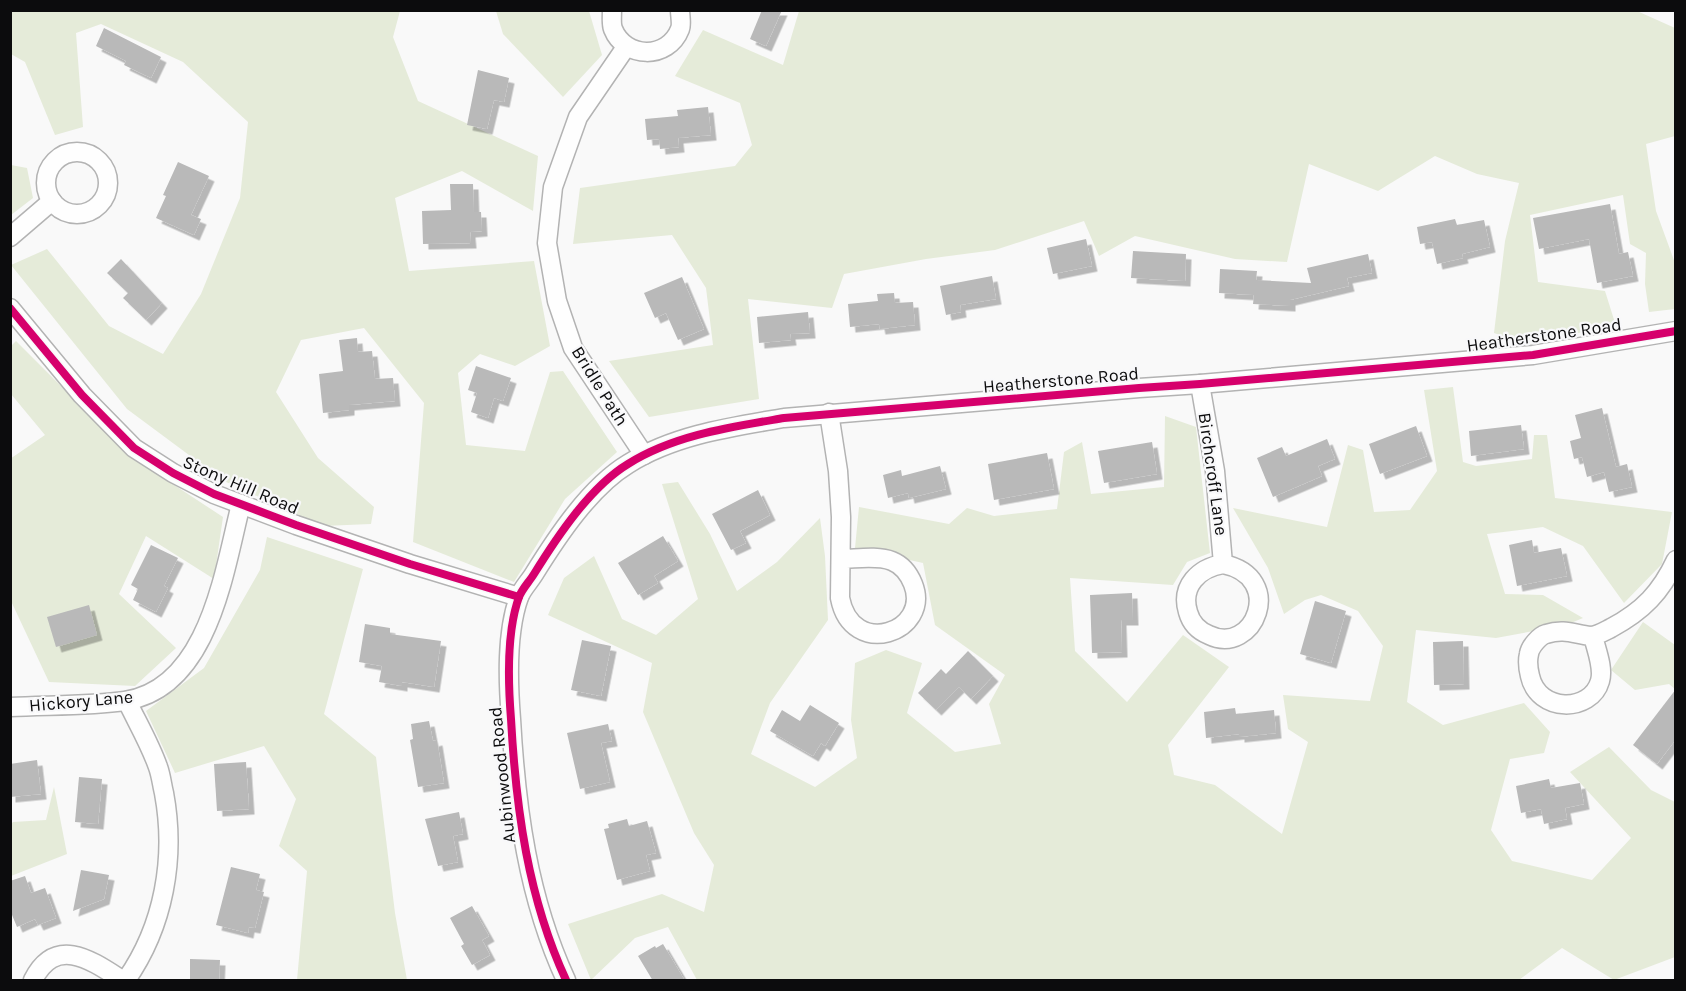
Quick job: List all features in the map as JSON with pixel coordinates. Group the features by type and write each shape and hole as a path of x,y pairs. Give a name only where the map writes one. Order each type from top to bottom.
{"street":[{"path":"612,10 613,29 626,47 647,54 667,47 680,29 680,10"},
{"name":"Bridle Path","path":"626,47 578,117 553,187 547,243 557,301 573,348 644,455"},
{"path":"10,237 52,201"},
{"name":"Stony Hill Road","path":"12,313 82,395 134,448 173,473 214,494 241,504 410,564 519,597"},
{"name":"Heatherstone Road","path":"519,597 558,538 602,484 626,465 667,445 738,426 829,413 1533,355 1676,331"},
{"name":"Birchcroff Lane","path":"1200,384 1221,517 1223,564"},
{"path":"829,413 838,471 842,610 849,621 864,632 882,634 895,631 905,623 912,613 915,588 902,567 891,561 879,559 841,559"},
{"name":"Hickory Lane","path":"10,707 127,700 153,691 179,672 201,640 215,610 241,504"},
{"path":"1593,636 1601,680 1595,691 1584,700 1561,705 1548,703 1537,694 1532,685 1527,662 1530,649 1544,634 1567,630 1593,636 1618,624 1644,606 1664,583 1676,560"},
{"path":"1223,564 1247,573 1255,583 1259,595 1259,608 1255,620 1247,630 1225,639 1202,632 1193,624 1186,602 1187,590 1192,580 1212,566 1223,564"},
{"name":"Aubinwood Road","path":"519,597 512,633 508,677 516,790 533,888 549,940 566,981"},
{"path":"33,981 40,968 49,960 73,954 86,958 124,981 136,967 159,914 168,870 169,821 159,768 127,700"}],"green space":[{"path":"10,11 400,11 393,37 418,101 538,156 533,211 462,171 395,198 409,271 534,261 550,346 515,366 480,354 458,373 466,445 525,451 550,372 563,371 617,452 565,499 514,582 413,542 424,403 364,328 301,340 276,392 318,458 374,507 371,524 323,526 224,481 127,409 11,265 47,249 109,326 163,354 201,294 240,198 248,122 183,62 101,24 76,33 83,127 55,135 25,62 11,54"},
{"path":"496,11 589,11 602,55 563,97 503,34"},
{"path":"799,11 1637,11 1675,28 1675,136 1646,144 1656,211 1675,263 1675,309 1649,312 1645,284 1646,253 1630,244 1623,195 1530,215 1538,282 1605,291 1616,326 1524,343 1494,333 1505,241 1519,183 1477,174 1435,156 1378,191 1309,164 1287,262 1235,259 1135,236 1099,256 1084,221 995,250 926,259 844,274 832,308 748,299 759,399 649,417 609,361 713,345 706,288 672,235 573,244 580,188 735,166 752,145 740,103 675,76 703,30 783,65"},
{"path":"11,165 27,168 33,198 11,215"},
{"path":"16,341 133,458 223,517 214,579 146,536 119,594 176,648 135,686 49,682 11,601 10,459 45,435 11,394 11,346"},
{"path":"1453,387 1463,462 1476,466 1532,459 1534,435 1547,435 1555,498 1672,512 1662,564 1624,603 1583,546 1543,527 1487,534 1505,594 1543,595 1583,618 1566,625 1496,638 1416,630 1407,702 1443,725 1524,703 1550,732 1544,753 1510,759 1491,830 1512,861 1592,880 1631,838 1570,772 1609,747 1651,790 1675,802 1675,957 1614,980 1562,948 1519,980 697,980 668,927 635,938 591,980 568,924 662,894 704,912 714,865 694,833 643,712 652,663 548,615 564,578 594,556 622,619 656,635 698,599 662,484 678,482 710,534 737,591 777,562 820,518 825,556 828,620 770,703 751,754 815,787 857,758 851,720 855,663 886,650 922,663 907,713 955,752 1001,744 989,704 1005,675 935,625 923,563 855,548 859,507 949,524 967,508 994,516 1057,509 1064,452 1082,442 1091,494 1164,487 1165,416 1196,427 1210,553 1187,562 1173,585 1070,578 1075,651 1127,702 1183,635 1229,667 1168,745 1174,775 1215,785 1282,834 1308,742 1288,729 1283,695 1370,701 1383,646 1358,611 1321,595 1305,600 1284,614 1268,568 1233,508 1327,527 1348,445 1363,450 1374,512 1410,510 1437,471 1424,390"},
{"path":"267,537 363,569 324,714 376,757 395,913 407,980 297,980 307,871 279,846 296,799 264,746 175,773 146,711 204,668 260,570"},
{"path":"1643,622 1675,645 1675,689 1669,684 1635,690 1611,670"},
{"path":"54,787 67,854 11,876 11,824 46,820"}],"building":[{"path":"762,10 782,10 766,46 750,39"},
{"path":"104,28 161,57 151,78 124,65 126,61 96,46"},
{"path":"478,70 509,78 504,102 494,100 487,129 467,125"},
{"path":"708,107 711,135 678,138 679,147 660,149 659,139 647,140 645,119 678,116 677,110"},
{"path":"178,162 209,176 191,215 201,219 194,235 156,218 166,196 163,195"},
{"path":"450,184 473,184 474,212 481,212 482,231 470,232 471,243 423,244 422,211 451,210"},
{"path":"1610,204 1619,254 1628,252 1633,276 1597,283 1589,239 1539,249 1533,218"},
{"path":"1455,219 1457,225 1484,220 1490,247 1462,254 1463,258 1437,264 1432,242 1420,244 1417,227"},
{"path":"1086,239 1092,266 1053,274 1047,248"},
{"path":"1133,251 1186,254 1185,281 1131,278"},
{"path":"1368,254 1372,273 1347,278 1349,286 1290,300 1290,306 1253,304 1254,295 1219,293 1220,269 1257,271 1256,280 1311,283 1307,268"},
{"path":"121,259 162,303 146,320 123,298 128,293 107,273"},
{"path":"992,276 996,299 960,305 961,312 946,315 940,286"},
{"path":"682,277 704,329 678,340 666,313 655,318 644,293"},
{"path":"894,293 895,303 913,302 915,325 880,329 879,324 850,327 848,304 878,301 877,294"},
{"path":"808,312 810,333 790,334 791,340 759,343 757,317"},
{"path":"357,338 358,352 372,351 375,379 393,378 395,401 349,405 349,410 323,413 319,374 343,371 339,340"},
{"path":"476,366 511,378 503,401 494,398 488,418 471,412 477,393 468,390"},
{"path":"1602,408 1616,467 1627,464 1632,487 1609,492 1604,472 1587,477 1582,457 1574,459 1570,441 1581,438 1575,415"},
{"path":"1521,425 1524,449 1471,456 1469,431"},
{"path":"1416,426 1427,456 1380,474 1369,444"},
{"path":"1327,439 1335,459 1318,466 1322,476 1273,497 1257,458 1282,447 1286,456"},
{"path":"1152,442 1157,474 1104,483 1098,451"},
{"path":"1047,453 1054,489 994,500 988,464"},
{"path":"940,466 946,489 909,498 908,493 888,498 883,475 901,470 902,476"},
{"path":"758,490 770,515 740,531 746,543 731,550 712,514"},
{"path":"663,536 678,561 654,576 658,583 638,595 618,563"},
{"path":"1532,540 1534,553 1561,548 1567,576 1517,586 1509,545"},
{"path":"151,545 178,558 164,586 168,588 156,612 133,600 138,589 131,585"},
{"path":"1132,593 1133,620 1121,620 1122,652 1092,653 1090,595"},
{"path":"1315,601 1346,611 1331,663 1300,654"},
{"path":"89,605 97,635 56,647 47,617"},
{"path":"365,624 390,628 390,634 441,641 434,687 402,682 402,686 379,682 382,666 359,662"},
{"path":"582,640 611,646 601,696 571,690"},
{"path":"1463,641 1464,684 1434,685 1433,642"},
{"path":"968,651 993,676 971,699 959,687 936,710 918,693 941,669 946,674"},
{"path":"1676,689 1676,739 1657,764 1633,745"},
{"path":"810,705 839,723 825,746 821,743 813,756 770,731 782,710 800,721"},
{"path":"1235,708 1236,714 1274,710 1276,733 1206,738 1204,712"},
{"path":"429,721 433,741 437,740 444,783 418,787 410,740 413,739 411,724"},
{"path":"608,724 612,741 601,743 610,782 580,789 567,733"},
{"path":"37,760 41,794 10,797 10,764"},
{"path":"246,762 249,809 217,811 214,764"},
{"path":"79,777 102,779 98,824 75,822"},
{"path":"1549,779 1551,788 1580,783 1584,804 1565,808 1567,819 1544,824 1541,809 1521,813 1516,786"},
{"path":"459,812 463,834 453,836 458,862 438,866 425,819"},
{"path":"627,819 629,826 647,821 656,853 646,855 650,871 617,880 604,829 609,828 608,824"},
{"path":"231,867 260,874 256,890 264,892 255,928 249,927 248,933 216,925"},
{"path":"81,870 109,875 104,899 73,911"},
{"path":"25,876 31,893 45,888 56,918 38,925 35,919 17,927 10,910 10,881"},
{"path":"472,906 489,936 482,940 490,955 472,965 461,946 464,944 450,918"},
{"path":"663,944 685,981 653,981 638,956"},
{"path":"190,959 220,960 219,981 190,981"}],"cycle path":[{"path":"10,308 82,395 134,448 173,473 214,494 296,525 410,564 519,597"},
{"path":"566,980 542,917 526,852 513,753 509,674 510,642 519,597 553,544 588,499 628,464 684,439 784,418 1533,355 1676,331"}]}
